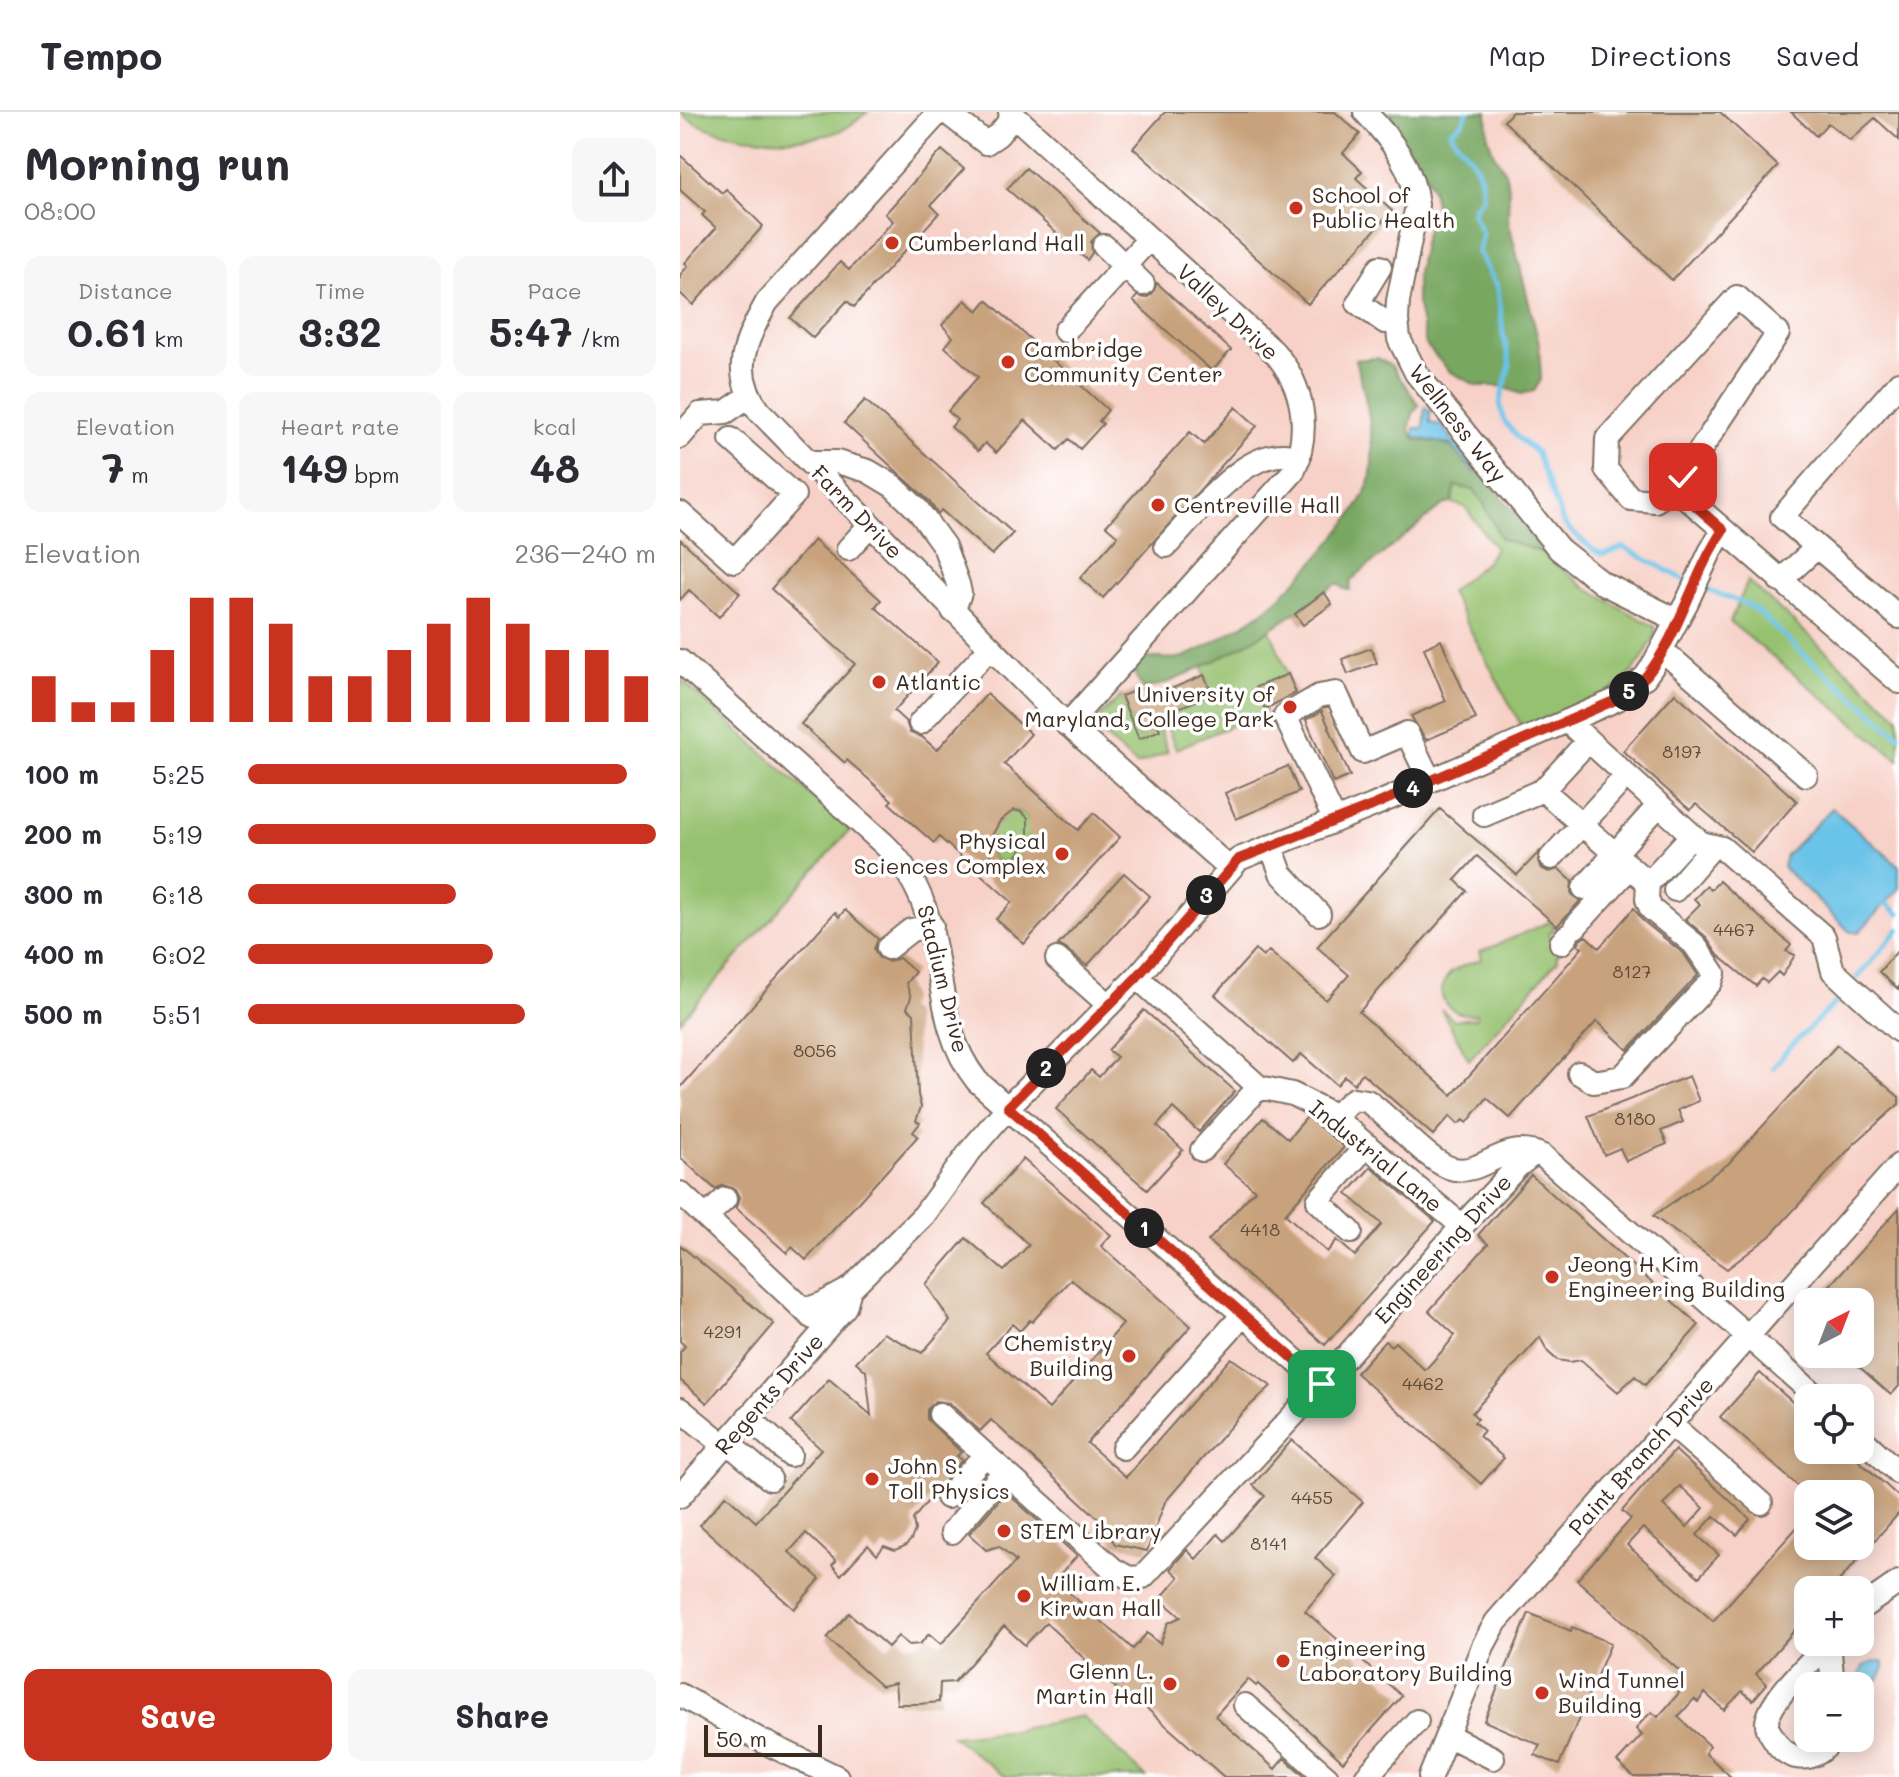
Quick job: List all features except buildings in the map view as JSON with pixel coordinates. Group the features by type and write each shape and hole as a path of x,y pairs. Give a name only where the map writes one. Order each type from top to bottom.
{"street":[{"name":"Farm Drive","path":"939,112 767,302 749,335 742,358 745,389 760,412 1067,725 1229,868"},
{"name":"Valley Drive","path":"946,112 986,143 998,135 1012,114 1274,352 1299,394 1303,413 1304,431 1299,458 1281,488 1067,725"},
{"name":"Wellness Way","path":"1365,112 1384,132 1408,169 1416,189 1417,205 1397,320 1399,339 1416,373 1559,549 1602,583 1677,620"},
{"path":"1065,331 1149,239"},
{"path":"1104,246 1143,284"},
{"path":"1380,267 1358,303 1385,322 1397,320"},
{"path":"1737,297 1778,333 1675,488 1655,501 1631,499 1606,469 1607,439 1737,297"},
{"path":"1899,383 1782,517 1899,617"},
{"path":"680,437 700,414 726,412 749,396"},
{"path":"680,513 734,561 794,495 731,439"},
{"path":"1166,546 1233,475 1266,458 1287,453 1299,458"},
{"path":"809,462 837,462 868,471 893,486 918,510 944,546 958,584 960,593 953,611"},
{"path":"1675,488 1780,581 1894,668"},
{"path":"848,549 870,525"},
{"name":"Regents Drive","path":"804,1310 850,1289 924,1215 971,1150 1008,1107 1137,977 1239,859 1568,722 1627,693 1645,677 1662,650 1723,530"},
{"path":"1780,581 1817,547"},
{"path":"920,723 990,648"},
{"path":"1662,650 1806,775"},
{"name":"Stadium Drive","path":"680,661 894,854 918,889 932,926 949,1023 956,1046 977,1081 1322,1384"},
{"path":"1335,821 1285,716 1319,696 1336,693 1363,752 1407,733 1430,781"},
{"path":"1568,722 1701,843 1720,848 1824,937 1833,971 1899,1031"},
{"path":"1484,815 1543,790 1588,741"},
{"path":"1551,858 1626,776"},
{"path":"1543,790 1648,883"},
{"path":"1568,935 1659,805"},
{"path":"1579,1073 1594,1082 1622,1077 1711,982 1714,973 1706,958 1694,944 1651,909 1647,899 1648,883 1692,835"},
{"path":"1271,846 1281,873 1319,914"},
{"path":"1675,890 1720,848"},
{"path":"1584,888 1622,860"},
{"path":"888,948 911,930 932,926"},
{"path":"1057,959 1109,1005"},
{"name":"Industrial Lane","path":"1137,977 1259,1087 1292,1094 1334,1116 1462,1226"},
{"path":"1202,1150 1259,1087"},
{"name":"Engineering Drive","path":"1334,1116 1354,1099 1367,1101 1439,1162 1454,1169 1472,1167 1513,1151 1535,1153"},
{"path":"1351,1232 1318,1201 1367,1145"},
{"path":"1535,1153 1550,1162 1802,1384"},
{"name":"Engineering Drive","path":"1004,1472 1113,1569 1129,1578 1143,1577 1322,1384 1462,1226 1518,1166 1535,1153"},
{"name":"Paint Branch Drive","path":"1430,1777 1483,1646 1496,1622 1899,1165"},
{"path":"680,1193 826,1329"},
{"path":"706,1217 725,1199"},
{"name":"Regents Drive","path":"680,1496 845,1307 850,1289"},
{"path":"1123,1448 1243,1315"},
{"path":"680,1409 770,1479"},
{"path":"940,1414 1004,1472 952,1532"},
{"path":"748,1417 790,1455"},
{"path":"1670,1424 1761,1503"},
{"path":"1874,1450 1899,1473"},
{"path":"947,1497 985,1455"},
{"path":"1874,1599 1899,1582"},
{"path":"1802,1672 1817,1656"},
{"path":"1794,1681 1774,1704 1767,1721 1768,1729 1781,1752 1792,1757 1821,1752"},
{"path":"680,1695 764,1742 837,1777"},
{"path":"1245,1705 1327,1777"},
{"path":"1366,1777 1417,1721"},
{"path":"1447,1735 1493,1758"}],"shaded area":[{"name":"University of Maryland, College Park","path":"680,112 1899,112 1899,1777 680,1777"}],"green space":[{"path":"680,112 868,112 842,130 805,139 782,140 758,139 713,130"},
{"path":"1390,112 1487,112 1488,137 1505,172 1509,189 1508,219 1539,343 1541,380 1534,391 1521,394 1500,386 1477,386 1449,371 1426,345 1416,297 1417,273 1435,205 1426,175 1398,134"},
{"path":"1377,358 1391,365 1419,405 1413,413 1409,430 1416,440 1452,447 1473,472 1485,476 1530,532 1541,552 1501,539 1474,490 1455,486 1452,503 1443,505 1357,575 1351,581 1350,590 1337,583 1285,619 1214,661 1170,682 1143,688 1136,678 1136,663 1190,654 1260,613 1279,598 1342,529 1365,494 1372,466 1366,403 1355,360"},
{"path":"1455,485 1474,490 1501,539 1541,552 1586,588 1655,627 1647,650 1624,680 1594,701 1523,729 1450,592 1487,561 1495,548 1465,507 1452,503"},
{"path":"1748,581 1899,717 1899,760 1730,622"},
{"path":"1270,630 1288,674 1256,688 1265,709 1263,720 1245,720 1176,749 1162,715 1211,694 1202,667"},
{"path":"680,679 850,830 680,1021"},
{"path":"1121,696 1139,738 1160,730 1168,752 1137,765 1094,727 1094,722"},
{"path":"1014,810 1028,818 1027,841 1014,859 999,863 990,850 992,834 1001,820"},
{"path":"1549,922 1555,928 1548,935 1564,948 1556,956 1558,960 1469,1060 1441,1009 1454,1020 1477,1018 1476,1014 1452,1010 1443,999 1443,984 1455,970 1482,959 1480,952"},
{"path":"1082,1716 1146,1777 1005,1777 952,1736 1016,1730"}],"water":[{"path":"1425,407 1430,411 1430,423 1441,425 1477,470 1474,472 1451,445 1414,437 1414,428 1423,428"},
{"path":"1832,808 1899,866 1899,889 1859,932 1850,932 1783,867 1786,855"},
{"path":"1870,1663 1884,1663 1874,1688 1874,1672 1861,1672"}],"waterway":[{"path":"1467,112 1463,122 1451,131 1474,163 1481,179 1482,198 1474,207 1473,214 1482,233 1478,252 1498,288 1510,364 1500,403 1504,421 1518,438 1536,452 1563,522 1572,532 1602,554 1623,547 1685,580"},
{"path":"1705,589 1748,605 1899,735"},
{"path":"1886,903 1899,914"},
{"path":"1857,978 1899,929"},
{"path":"1773,1068 1840,998"}],"place":[{"name":"School of Public Health","path":"1296,208"},
{"name":"Cumberland Hall","path":"892,243"},
{"name":"Cambridge Community Center","path":"1008,362"},
{"name":"Centreville Hall","path":"1158,505"},
{"name":"Atlantic","path":"879,682"},
{"name":"University of Maryland, College Park","path":"1290,707"},
{"name":"Physical Sciences Complex","path":"1062,854"},
{"name":"Jeong H Kim Engineering Building","path":"1552,1277"},
{"name":"Chemistry Building","path":"1129,1356"},
{"name":"John S. Toll Physics","path":"872,1479"},
{"name":"STEM Library","path":"1004,1531"},
{"name":"William E. Kirwan Hall","path":"1024,1596"},
{"name":"Engineering Laboratory Building","path":"1283,1661"},
{"name":"Glenn L. Martin Hall","path":"1170,1684"},
{"name":"Wind Tunnel Building","path":"1542,1693"}],"route":[{"path":"1322,1384 1008,1107 1137,977 1239,859 1372,806 1618,699 1636,686 1652,667 1723,530 1675,488 1683,477"}]}
